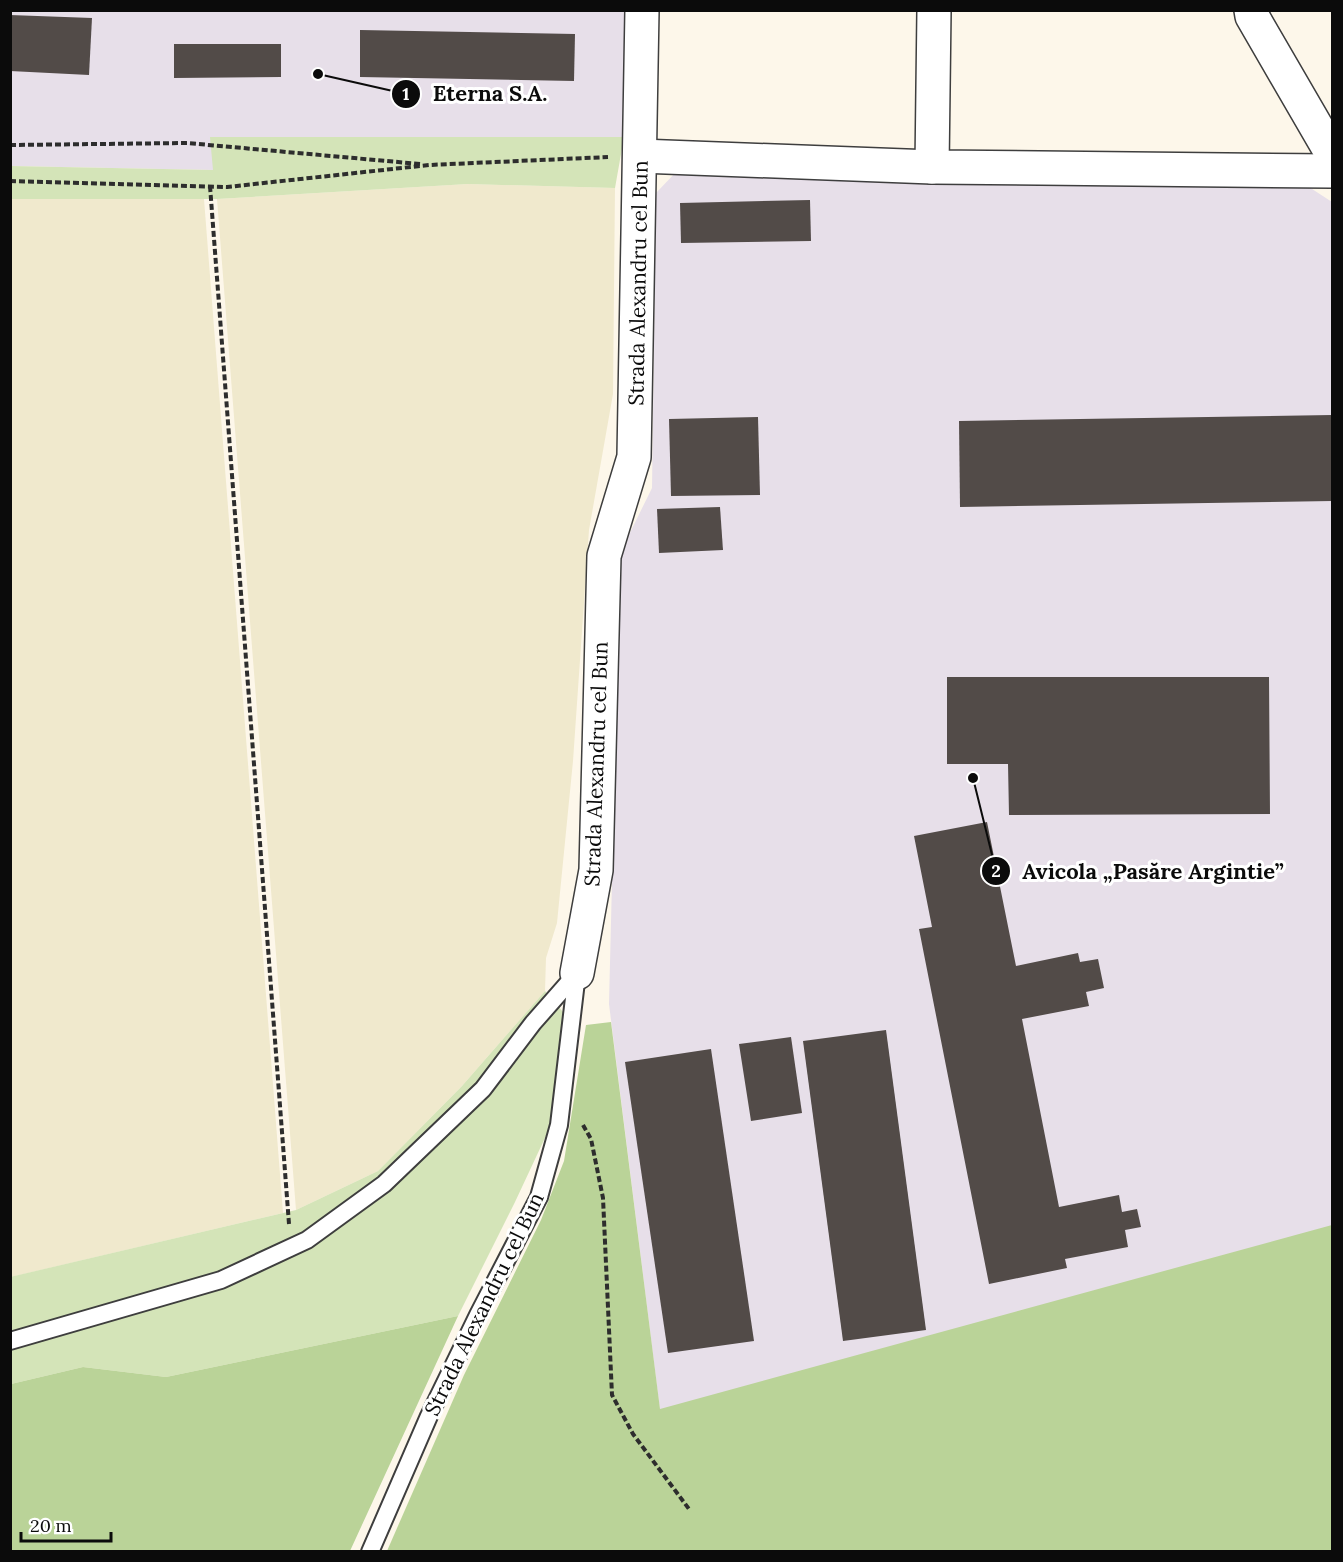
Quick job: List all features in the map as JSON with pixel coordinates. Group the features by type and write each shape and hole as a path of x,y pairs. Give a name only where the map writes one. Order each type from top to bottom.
{"street":[{"name":"Strada Alexandru cel Bun","path":"577,973 596,870 604,556 634,457 642,10"},
{"path":"932,167 934,10"},
{"path":"1251,10 1252,16 1332,154"},
{"path":"640,156 932,167 1332,171"}],"lane":[{"name":"Strada Alexandru cel Bun","path":"370,1551 429,1416 539,1197 559,1125 577,973"},
{"path":"10,1341 221,1280 307,1240 384,1184 483,1089 533,1023 577,973"}],"path":[{"path":"10,145 187,143 429,165"},
{"path":"10,181 227,187 429,165 640,156"},
{"path":"210,186 291,1247"},
{"path":"563,1087 591,1139 603,1198 612,1395 633,1434 688,1509"}],"shaded area":[{"path":"11,11 626,11 624,137 211,137 214,170 11,166"},
{"path":"677,171 1309,187 1332,202 1332,1229 660,1410 609,1004 620,553 652,488 656,193"},
{"path":"468,184 615,188 613,394 589,530 573,761 557,923 546,958 545,991 462,1086 378,1171 296,1210 217,199"},
{"path":"10,199 204,199 283,1213 11,1277"}],"green space":[{"path":"210,137 624,137 615,188 468,184 217,199 11,199 11,166 213,170"},
{"path":"545,991 563,1012 551,1125 458,1316 166,1377 83,1367 11,1384 10,1277 296,1210 378,1171 462,1086"},
{"path":"611,1022 660,1409 1332,1225 1332,1551 387,1551 464,1375 541,1220 564,1161 586,1025"},
{"path":"458,1316 350,1551 11,1551 11,1384 83,1367 166,1377"}],"building":[{"path":"10,15 92,18 89,75 10,71"},
{"path":"360,30 575,34 574,81 360,77"},
{"path":"174,44 281,44 281,77 174,78"},
{"path":"810,200 811,241 681,243 680,203"},
{"path":"1332,415 1332,501 960,507 959,421"},
{"path":"758,417 760,495 671,496 669,419"},
{"path":"720,507 723,550 659,553 657,509"},
{"path":"947,677 1269,677 1270,814 1009,815 1008,764 947,764"},
{"path":"987,822 1016,966 1078,953 1080,962 1098,959 1104,988 1086,992 1089,1006 1022,1019 1059,1207 1119,1195 1122,1212 1137,1209 1141,1227 1125,1230 1128,1247 1065,1259 1067,1268 989,1284 919,929 932,927 914,836"},
{"path":"886,1030 926,1330 843,1341 803,1041"},
{"path":"791,1037 802,1113 751,1121 739,1044"},
{"path":"711,1049 754,1341 668,1353 625,1062"}],"place":[{"name":"Eterna S.A.","path":"318,74"},
{"name":"Avicola „Pasăre Argintie”","path":"973,778"}]}
